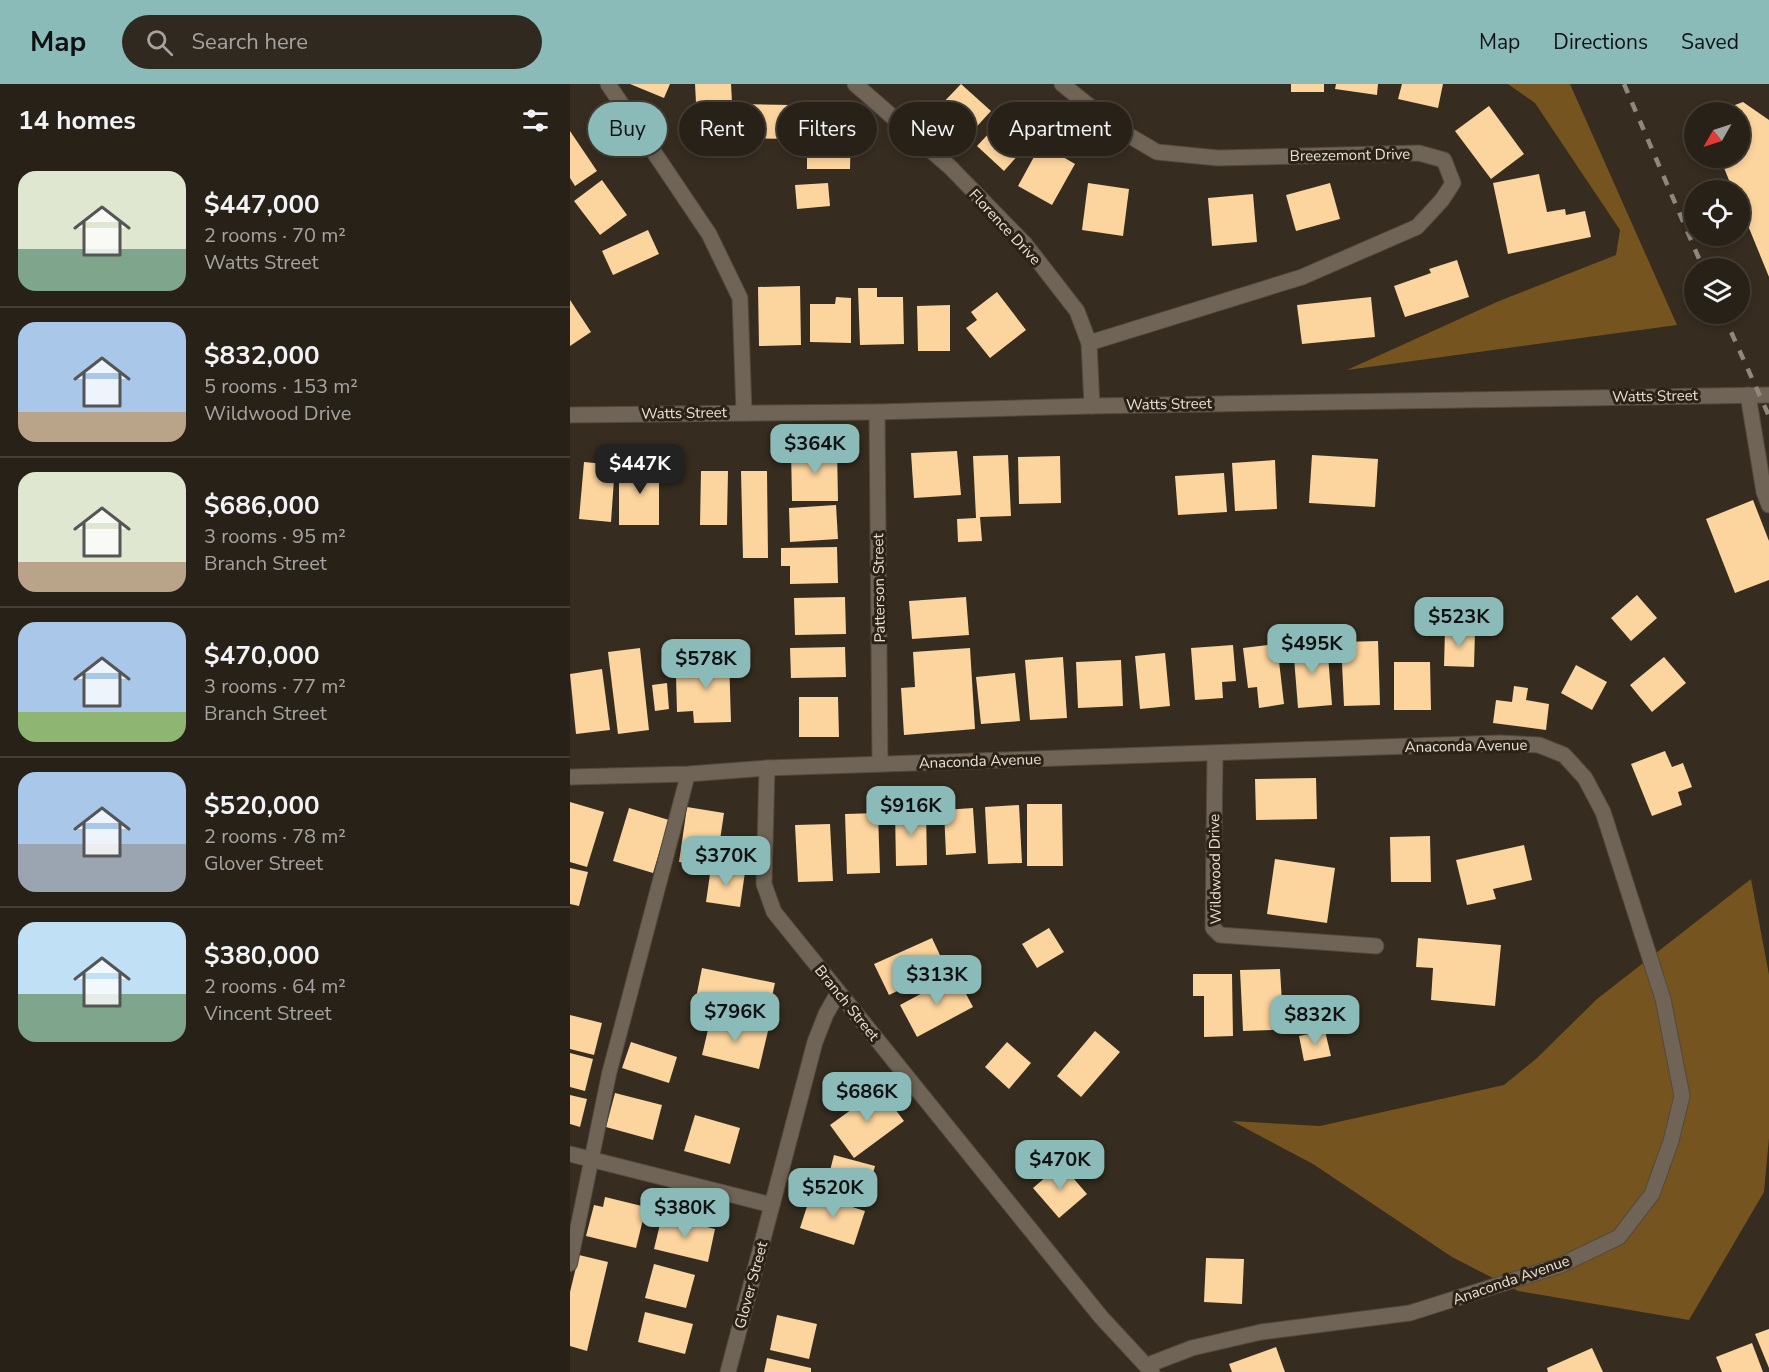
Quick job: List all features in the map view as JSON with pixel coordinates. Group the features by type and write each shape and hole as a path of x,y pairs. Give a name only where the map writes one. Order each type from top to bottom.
{"street":[{"path":"608,84 709,234 740,298 744,412"},
{"name":"Florence Drive","path":"855,84 950,167 1025,244 1077,311 1089,343 1092,406"},
{"name":"Breezemont Drive","path":"1062,84 1118,129 1157,152 1218,158 1419,153 1444,160 1453,183 1442,200 1417,227 1302,277 1089,343"},
{"path":"1748,395 1764,492 1769,505"},
{"name":"Watts Street","path":"570,416 1769,396"},
{"name":"Patterson Street","path":"877,412 880,764"},
{"name":"Anaconda Avenue","path":"570,777 1500,743 1539,745 1564,755 1585,778 1603,812 1664,999 1682,1096 1671,1141 1652,1194 1619,1237 1561,1265 1410,1313 1261,1332 1192,1348 1150,1369"},
{"name":"Wildwood Drive","path":"1215,754 1213,928 1220,935 1376,946"},
{"name":"Branch Street","path":"767,768 764,884 774,912 1101,1317 1150,1369"},
{"name":"Glover Street","path":"728,1372 815,1042 825,1014 838,993"},
{"path":"570,1154 772,1205"}],"lane":[{"path":"570,1264 580,1225 590,1160 609,1074 688,774"}],"shaded area":[{"path":"1508,84 1570,84 1677,325 1347,370 1499,301 1616,255 1620,230 1535,103"},
{"path":"1751,879 1769,975 1769,1138 1764,1192 1689,1320 1518,1291 1452,1257 1313,1164 1232,1121 1320,1126 1504,1085 1537,1058 1597,999"}],"building":[{"path":"630,84 670,84 664,98"},
{"path":"695,84 731,84 732,102 696,102"},
{"path":"961,84 988,108 988,114 976,127 976,102 944,102"},
{"path":"1291,84 1324,84 1324,92 1291,92"},
{"path":"1336,84 1378,84 1377,95 1335,89"},
{"path":"1402,84 1443,84 1438,108 1398,99"},
{"path":"765,104 777,105 777,139 765,138"},
{"path":"1489,106 1524,154 1491,179 1455,131"},
{"path":"1750,107 1769,120 1769,277 1750,230 1750,180 1729,180 1724,168 1750,168"},
{"path":"570,131 597,171 575,186 570,178"},
{"path":"988,134 988,156 1017,156 1004,171 977,146"},
{"path":"807,156 850,156 850,169 807,169"},
{"path":"1034,156 1061,156 1075,164 1052,205 1018,186"},
{"path":"1539,174 1547,212 1565,209 1566,215 1585,211 1591,237 1508,254 1493,183"},
{"path":"602,180 627,215 600,235 574,201"},
{"path":"828,183 830,206 797,209 795,185"},
{"path":"1088,183 1129,189 1123,236 1082,230"},
{"path":"1330,183 1340,219 1296,231 1286,195"},
{"path":"1253,194 1257,242 1212,246 1208,198"},
{"path":"648,230 659,254 613,275 602,251"},
{"path":"1457,260 1469,297 1405,317 1394,286 1431,273 1429,269"},
{"path":"800,286 801,345 759,346 758,287"},
{"path":"858,288 877,288 877,297 903,297 904,344 860,345"},
{"path":"997,292 1026,330 990,358 966,328 977,320 971,312"},
{"path":"836,297 851,298 851,343 810,342 810,304 835,304"},
{"path":"1371,297 1375,337 1302,344 1297,305"},
{"path":"570,300 591,332 570,346"},
{"path":"950,305 950,351 918,351 917,306"},
{"path":"837,449 838,501 792,501 791,450"},
{"path":"957,451 961,495 914,498 911,453"},
{"path":"1008,455 1011,516 980,517 982,541 958,542 957,519 976,518 973,456"},
{"path":"1312,455 1378,459 1375,507 1309,503"},
{"path":"1060,456 1061,503 1019,504 1018,457"},
{"path":"1275,460 1277,509 1235,511 1232,463"},
{"path":"628,461 659,461 659,525 619,525 619,482 628,482"},
{"path":"584,462 615,465 611,522 579,519"},
{"path":"701,471 728,471 727,525 700,525"},
{"path":"741,471 767,471 768,558 743,558"},
{"path":"1224,473 1227,512 1178,515 1175,476"},
{"path":"1753,500 1769,541 1769,580 1735,593 1706,519"},
{"path":"836,505 838,539 790,542 789,508"},
{"path":"837,547 838,583 790,584 790,566 781,566 781,548"},
{"path":"1637,595 1657,618 1631,641 1611,618"},
{"path":"845,597 846,634 795,635 794,598"},
{"path":"966,597 969,635 912,639 909,601"},
{"path":"1445,630 1475,631 1474,667 1444,666"},
{"path":"1378,641 1380,705 1344,706 1341,642"},
{"path":"1327,643 1332,705 1298,708 1293,645"},
{"path":"1277,644 1284,704 1259,708 1257,687 1248,688 1243,648"},
{"path":"1233,645 1236,681 1222,682 1223,698 1195,700 1191,648"},
{"path":"845,647 846,677 791,678 790,648"},
{"path":"640,648 649,730 618,734 608,652"},
{"path":"970,648 975,729 904,735 901,688 915,687 913,652"},
{"path":"1165,653 1170,706 1140,709 1135,656"},
{"path":"729,657 731,722 694,723 693,711 677,712 676,677 687,677 686,659"},
{"path":"1063,657 1067,718 1030,720 1025,660"},
{"path":"1664,657 1686,683 1652,712 1630,685"},
{"path":"1121,660 1123,706 1078,708 1076,662"},
{"path":"1394,662 1430,662 1431,710 1394,710"},
{"path":"1576,665 1607,682 1592,710 1561,693"},
{"path":"602,669 610,730 576,734 570,674"},
{"path":"1015,673 1020,721 981,724 976,677"},
{"path":"667,683 669,709 655,711 652,685"},
{"path":"1514,686 1528,688 1526,700 1549,704 1546,730 1493,723 1496,700 1512,702"},
{"path":"799,697 838,697 839,737 799,737"},
{"path":"1665,751 1672,767 1683,763 1692,787 1678,792 1682,805 1652,816 1631,764"},
{"path":"1316,778 1317,819 1256,820 1255,779"},
{"path":"570,802 604,812 587,867 570,862"},
{"path":"1027,804 1062,804 1063,866 1027,866"},
{"path":"1019,805 1022,863 988,864 985,807"},
{"path":"687,807 724,813 716,867 679,862"},
{"path":"629,808 669,820 653,873 613,861"},
{"path":"973,808 976,853 946,855 944,810"},
{"path":"926,809 927,865 896,866 895,810"},
{"path":"878,813 880,873 847,874 845,814"},
{"path":"830,824 833,881 798,882 795,825"},
{"path":"1430,836 1431,882 1391,882 1390,837"},
{"path":"1524,845 1532,880 1493,889 1496,899 1467,905 1456,860"},
{"path":"1275,859 1335,868 1327,923 1267,914"},
{"path":"711,867 745,872 740,907 706,902"},
{"path":"570,868 588,872 579,906 570,904"},
{"path":"1049,928 1064,952 1037,968 1022,944"},
{"path":"932,938 946,968 889,995 874,964"},
{"path":"1418,938 1501,945 1495,1006 1431,1000 1433,968 1416,967"},
{"path":"702,968 775,983 766,1024 694,1008"},
{"path":"1280,969 1282,1003 1294,1002 1295,1029 1243,1031 1240,970"},
{"path":"1193,974 1232,974 1233,1036 1204,1037 1204,996 1193,996"},
{"path":"956,975 973,1007 917,1037 900,1005"},
{"path":"570,1015 602,1023 594,1055 570,1049"},
{"path":"711,1017 768,1031 759,1069 702,1055"},
{"path":"1095,1031 1120,1052 1081,1097 1057,1076"},
{"path":"1325,1031 1331,1056 1304,1061 1299,1036"},
{"path":"631,1042 677,1057 669,1083 622,1068"},
{"path":"1007,1042 1031,1063 1009,1089 985,1067"},
{"path":"570,1053 593,1059 585,1091 570,1087"},
{"path":"880,1089 904,1121 854,1158 830,1125"},
{"path":"615,1093 662,1105 653,1140 606,1127"},
{"path":"570,1095 587,1099 580,1127 570,1124"},
{"path":"695,1115 740,1128 730,1164 684,1151"},
{"path":"834,1155 875,1166 866,1200 825,1190"},
{"path":"1061,1164 1087,1194 1059,1218 1033,1188"},
{"path":"811,1194 865,1211 854,1245 800,1228"},
{"path":"605,1197 646,1207 636,1248 586,1236 594,1205 603,1207"},
{"path":"662,1216 715,1229 708,1262 654,1249"},
{"path":"579,1255 608,1262 587,1351 570,1346 570,1292"},
{"path":"1206,1258 1244,1259 1242,1304 1204,1302"},
{"path":"654,1264 695,1275 686,1308 645,1298"},
{"path":"645,1312 693,1324 685,1354 638,1342"},
{"path":"777,1315 817,1324 809,1359 770,1350"},
{"path":"1769,1329 1769,1368 1755,1334"},
{"path":"1752,1343 1763,1372 1722,1372 1716,1357"},
{"path":"1276,1347 1285,1372 1232,1372 1229,1364"},
{"path":"1592,1348 1603,1372 1548,1372 1547,1368"},
{"path":"767,1358 811,1368 811,1372 764,1372"}],"railway":[{"path":"1624,84 1699,258"},
{"path":"1728,324 1769,416"}]}
